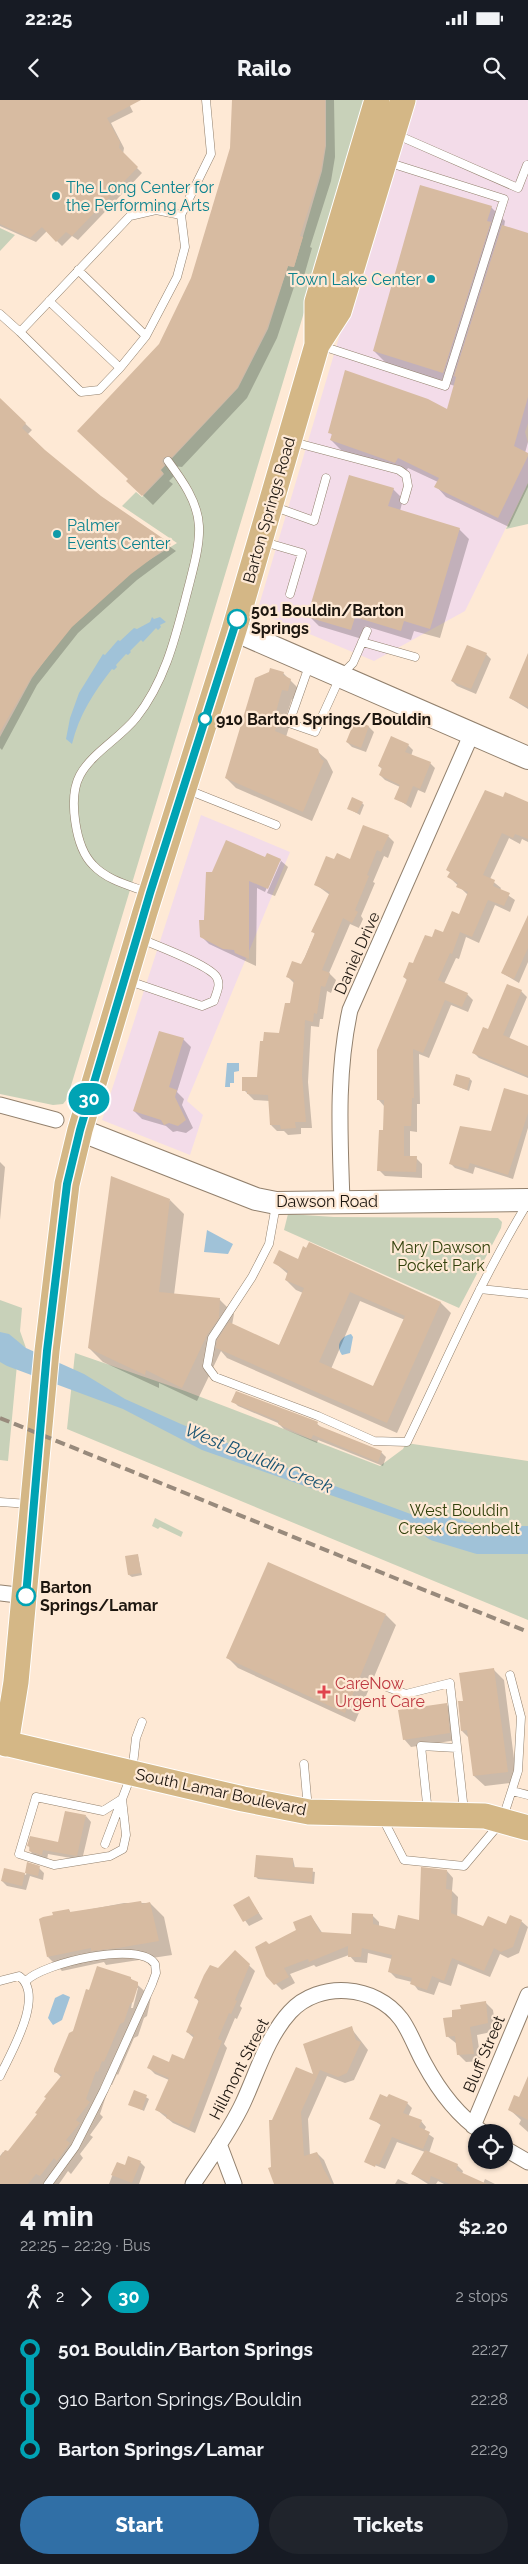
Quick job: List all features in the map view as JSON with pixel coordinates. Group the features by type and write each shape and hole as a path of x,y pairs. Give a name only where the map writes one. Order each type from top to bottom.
{"main road":[{"name":"Barton Springs Road","path":"318,345 317,302 378,100"},
{"name":"Barton Springs Road","path":"1,1747 16,1682 9,1658 26,1596 47,1351 67,1184 68,1125 125,979 150,893 234,630 318,345 339,311 403,100"},
{"name":"South Lamar Boulevard","path":"1,1747 132,1773 242,1799 309,1812 485,1816 528,1828"}],"street":[{"path":"234,630 528,758"},
{"name":"Daniel Drive","path":"342,1202 339,1083 341,1058 350,1010 472,733"},
{"name":"Dawson Road","path":"0,1105 68,1125 256,1199 276,1203 528,1201"},
{"path":"0,1593 26,1596"},
{"name":"Hillmont Street","path":"193,2184 242,2105 276,2030 291,2010 311,1997 333,1990 358,1991 384,2002 401,2019 443,2094 472,2124"},
{"name":"Bluff Street","path":"479,2124 523,2020 528,1995"},
{"path":"219,2144 234,2184"},
{"path":"513,2153 528,2162"}],"lane":[{"path":"0,314 81,392 99,390 146,336 178,277 185,247 181,215 211,154 206,100"},
{"path":"393,133 518,188 527,165"},
{"path":"318,345 445,386 504,199 384,161"},
{"path":"20,332 130,216 156,210 181,215"},
{"path":"78,270 146,336"},
{"path":"49,301 120,368"},
{"path":"289,441 398,470 406,476 408,486 404,500"},
{"path":"150,893 118,882 92,864 80,843 75,820 74,790 80,774 136,717 158,684 171,654 191,577 199,525 189,493 168,461"},
{"path":"270,505 314,521 326,478"},
{"path":"260,541 302,553 290,594"},
{"path":"311,662 289,723 315,732 341,675 353,663 367,631"},
{"path":"362,642 415,657"},
{"path":"184,788 276,825"},
{"path":"125,979 202,1006 214,1000 219,985 216,976 195,962 137,937"},
{"path":"276,1203 269,1244 252,1277 212,1338 207,1366 215,1377 318,1416 374,1441 407,1442 480,1289 528,1201"},
{"path":"480,1289 528,1294"},
{"path":"0,1502 33,1504"},
{"path":"380,1814 404,1860 464,1866 502,1821 518,1771 521,1717 510,1675"},
{"path":"387,1687 406,1694 450,1683 465,1816"},
{"path":"105,1844 132,1773 136,1738 142,1722"},
{"path":"428,1815 421,1746 457,1748"},
{"path":"304,1764 309,1812"},
{"path":"512,1791 528,1795"},
{"path":"36,1797 103,1811 122,1799 126,1835 123,1849 110,1856 54,1865 19,1854 36,1797"},
{"path":"26,1981 41,1970 60,1963 99,1956 129,1954 146,1956 155,1964 154,1978 104,2090 75,2146 48,2184"},
{"path":"0,1981 13,1976 19,1976 26,1981 30,1996 26,2019 0,2076"}],"shaded area":[{"path":"410,100 528,100 528,423 525,432 528,443 528,483 465,611 374,661 257,612"},
{"path":"201,815 290,852 187,1101 203,1115 190,1155 102,1120"}],"green space":[{"path":"326,100 368,100 67,1099 63,1104 53,1105 0,1094 0,737 32,678 70,626 130,572 177,543 122,506 136,492 142,497 164,474 161,470 238,388 268,329 288,266 294,267 322,171 326,146"},
{"path":"0,228 15,235 0,251"},
{"path":"528,483 528,524 506,529"},
{"name":"Mary Dawson Pocket Park","path":"288,1214 334,1217 498,1218 502,1222 501,1228 459,1308 284,1230"},
{"path":"0,1300 22,1308 20,1331 26,1348 19,1343 8,1461 0,1460"},
{"name":"West Bouldin Creek Greenbelt","path":"75,1353 185,1391 380,1466 403,1449 406,1443 528,1461 528,1620 67,1429"},
{"path":"155,1518 183,1532 181,1537 160,1527 158,1529 152,1526"}],"water":[{"path":"152,617 154,619 160,617 166,622 160,625 161,627 158,630 156,628 143,642 141,640 116,665 117,667 114,670 112,669 88,704 72,744 66,739 70,718 79,693 103,654 105,655 118,640 120,641 134,628 137,629 150,622"},
{"path":"227,1063 239,1063 239,1071 234,1072 234,1083 230,1083 230,1087 225,1087"},
{"path":"207,1230 233,1244 228,1254 204,1252"},
{"path":"0,1332 9,1334 26,1348 84,1374 125,1399 181,1424 305,1475 481,1540 413,1524 202,1450 123,1409 7,1366 0,1362"},
{"path":"351,1334 353,1337 350,1353 342,1355 339,1348 340,1342 344,1337"},
{"path":"63,1994 70,1997 62,2020 53,2025 48,2018 55,1998"}],"building":[{"name":"The Long Center for the Performing Arts","path":"0,100 141,100 107,118 120,142 119,148 138,167 72,236 66,232 56,242 42,227 30,238 0,224"},
{"path":"232,100 325,100 325,146 321,170 300,236 303,237 294,267 288,266 267,328 237,388 172,457 164,457 162,461 164,466 160,470 163,473 142,496 126,481 128,479 77,431 159,344 191,278 230,148"},
{"name":"Town Lake Center","path":"420,185 492,206 487,221 491,222 443,373 373,351"},
{"path":"502,225 528,233 528,397 514,446 528,453 528,456 498,518 434,487 439,478 398,458 395,463 330,440 332,434 328,433 345,370 428,399 447,409 456,377 454,376"},
{"name":"Palmer Events Center","path":"0,398 26,423 22,428 45,450 101,496 171,544 131,574 72,627 31,678 0,732"},
{"path":"349,475 394,488 388,506 460,528 430,629 404,621 401,631 355,617 351,630 307,617"},
{"path":"467,645 487,653 471,689 451,681"},
{"path":"528,653 528,707 509,698"},
{"path":"270,668 284,672 283,675 291,679 288,691 282,690 276,712 281,713 275,731 318,749 321,759 324,761 303,812 225,778 255,678 269,672"},
{"path":"355,720 369,726 361,748 346,742"},
{"path":"391,736 409,744 405,752 431,762 420,789 413,786 406,804 394,799 400,785 379,775 382,768 378,766"},
{"path":"485,790 503,797 505,792 528,802 528,839 515,834 513,838 502,833 483,875 495,880 493,886 510,893 504,906 488,900 472,937 460,932 452,954 450,953 438,980 468,993 462,1007 445,1000 423,1053 413,1049 414,1098 412,1098 411,1126 404,1126 404,1156 417,1156 416,1172 377,1171 379,1130 383,1130 384,1100 377,1100 377,1050 407,979 403,977 409,962 413,963 425,935 432,937 435,929 443,932 452,911 459,914 468,892 456,887 458,883 447,877 450,872 446,870"},
{"path":"352,797 363,802 357,813 347,809"},
{"path":"363,825 389,835 381,852 377,850 355,910 358,912 352,923 343,918 322,970 330,973 325,987 321,986 317,1014 314,1013 313,1022 305,1020 302,1075 306,1122 295,1122 296,1128 281,1129 280,1125 270,1125 268,1095 247,1094 247,1091 242,1091 242,1077 257,1077 260,1041 263,1041 264,1032 279,1033 285,1003 290,1003 294,980 286,977 292,961 301,964 305,957 315,933 311,932 330,892 314,885 326,856 334,859 337,853 350,859"},
{"path":"226,840 265,857 267,853 281,859 268,889 249,881 249,959 235,953 234,950 223,949 200,937 199,920 204,920 206,872 212,872"},
{"path":"528,915 528,948 514,979 501,973"},
{"path":"507,984 522,990 503,1035 528,1046 528,1076 472,1053 483,1027 488,1029"},
{"path":"159,1031 184,1038 169,1087 177,1090 175,1097 186,1120 178,1126 169,1123 164,1125 161,1120 133,1111"},
{"path":"456,1074 470,1078 467,1090 453,1085"},
{"path":"504,1088 528,1095 528,1113 508,1175 470,1163 468,1169 449,1164 460,1126 491,1131"},
{"path":"111,1176 170,1199 159,1292 220,1298 219,1318 207,1335 182,1388 146,1370 145,1375 88,1348"},
{"path":"309,1242 441,1302 387,1423 216,1348 217,1340 229,1322 279,1345 304,1288 285,1280 288,1271 273,1263 279,1250 298,1259 303,1246 306,1248","holes":["350,1292 405,1316 373,1386 319,1362"]},
{"path":"236,1391 316,1421 318,1422 317,1425 382,1451 378,1462 313,1435 311,1439 278,1424 279,1421 231,1402"},
{"path":"138,1554 141,1573 128,1575 125,1556"},
{"path":"268,1562 386,1614 345,1713 226,1658"},
{"path":"494,1668 508,1772 473,1776 467,1730 461,1731 458,1701 463,1701 459,1673"},
{"path":"447,1703 450,1733 403,1740 398,1710"},
{"path":"65,1811 86,1815 77,1856 43,1850 42,1855 29,1851 30,1847 27,1846 30,1836 58,1842"},
{"path":"256,1855 293,1858 293,1867 313,1868 312,1882 254,1877"},
{"path":"27,1862 40,1866 38,1876 25,1873"},
{"path":"421,1867 447,1870 446,1889 452,1890 451,1913 483,1926 488,1916 506,1924 510,1915 522,1920 513,1947 501,1952 494,1948 484,1971 452,1958 444,1981 432,1976 427,1990 410,1984 412,1978 388,1972 392,1955 362,1948 361,1957 348,1957 348,1946 309,1962 308,1959 284,1968 289,1977 274,1985 266,1976 255,1947 266,1941 269,1944 296,1930 293,1922 311,1915 320,1932 351,1934 352,1913 373,1914 373,1924 395,1929 398,1915 419,1920"},
{"path":"4,1868 25,1873 22,1886 1,1881"},
{"path":"249,1896 259,1913 243,1922 233,1905"},
{"path":"141,1901 142,1904 150,1902 159,1941 91,1951 91,1948 47,1957 39,1919 53,1915 52,1912 69,1909 70,1912"},
{"path":"235,1950 250,1964 235,2000 237,2001 231,2014 229,2013 218,2039 222,2041 189,2128 166,2118 167,2115 155,2110 169,2078 147,2068 153,2055 169,2062 172,2054 184,2059 194,2035 186,2032 199,2000 194,1998 204,1975 210,1965 218,1968"},
{"path":"97,1966 131,1977 131,1979 138,1982 138,1986 124,2022 120,2024 104,2062 102,2061 98,2072 96,2071 86,2099 90,2102 76,2120 80,2123 66,2140 70,2143 57,2161 54,2158 40,2176 36,2174 28,2184 0,2184 0,2157 5,2150 8,2151 37,2114 35,2113 46,2098 44,2097 62,2075 54,2072 54,2069 69,2033 73,2031 86,1989 89,1990"},
{"path":"486,2001 488,2023 470,2027 474,2054 457,2055 455,2036 446,2037 443,2018 452,2017 452,2010 461,2009 460,2005"},
{"path":"352,2026 356,2040 361,2042 347,2073 338,2077 320,2070 301,2112 304,2156 317,2152 332,2184 274,2184 268,2168 271,2167 269,2120 272,2120 296,2067 313,2074 303,2044"},
{"path":"528,2076 528,2120 508,2110 514,2095 519,2097"},
{"path":"134,2090 147,2095 142,2110 128,2105"},
{"path":"380,2094 387,2097 389,2094 408,2102 403,2113 422,2120 419,2127 430,2132 423,2149 392,2137 379,2165 376,2164 375,2167 364,2162 381,2124 369,2119"},
{"path":"425,2150 458,2164 456,2170 487,2184 450,2184 431,2176 429,2182 411,2174"},
{"path":"128,2156 141,2161 132,2183 111,2175 117,2162 125,2165"}],"waterway":[{"name":"West Bouldin Creek","path":"436,1527 479,1540 528,1540"}],"railway":[{"path":"0,1418 528,1632"}],"bus line":[{"name":"30","path":"26,1596 47,1351 67,1184 80,1130 150,893 237,619"}],"place":[{"name":"The Long Center for the Performing Arts","path":"56,196"},
{"name":"Town Lake Center","path":"431,279"},
{"name":"Palmer Events Center","path":"57,534"},
{"name":"501 Bouldin/Barton Springs","path":"237,619"},
{"name":"910 Barton Springs/Bouldin","path":"205,719"},
{"name":"Barton Springs/Lamar","path":"26,1596"},
{"name":"CareNow Urgent Care","path":"324,1692"}]}
